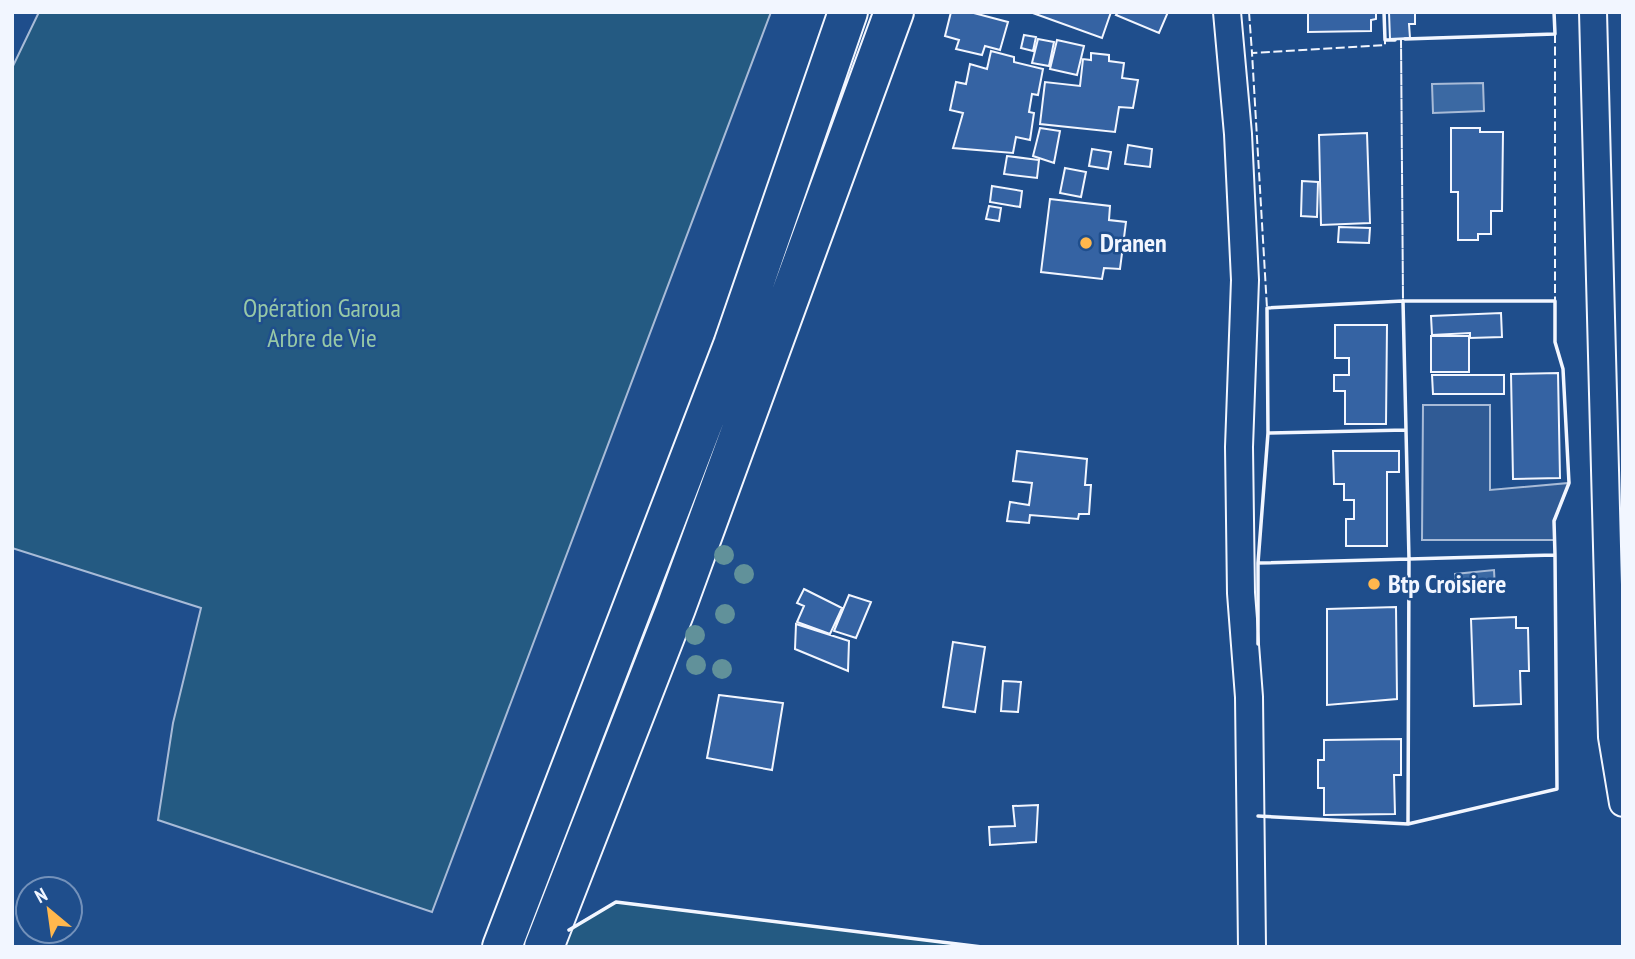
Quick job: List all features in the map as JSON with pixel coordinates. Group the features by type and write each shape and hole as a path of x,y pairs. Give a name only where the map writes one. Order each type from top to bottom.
{"main road":[{"path":"502,947 733,345 848,12"},
{"path":"544,947 681,595 894,12"}],"street":[{"path":"1227,12 1238,134 1245,280 1239,447 1241,593 1249,698 1252,947"},
{"path":"1593,12 1612,737 1623,803"}],"green space":[{"name":"Opération Garoua Arbre de Vie","path":"39,12 771,12 432,912 158,820 173,723 201,608 12,548 12,68"},
{"path":"616,902 982,947 549,947 551,940"}],"shaded area":[{"path":"1483,83 1484,111 1433,113 1432,84"},
{"path":"1423,405 1490,405 1490,490 1569,483 1554,521 1554,540 1422,540"},
{"path":"1494,570 1495,589 1456,592 1455,574"}],"building":[{"path":"951,12 970,12 1008,22 1000,50 985,46 982,55 956,49 959,40 945,36"},
{"path":"1030,12 1111,12 1102,38"},
{"path":"1118,12 1168,12 1159,33 1116,15"},
{"path":"1308,12 1376,12 1376,19 1371,20 1371,31 1308,32"},
{"path":"1389,12 1415,12 1415,24 1409,24 1410,38 1390,39"},
{"path":"1024,35 1036,37 1033,51 1021,48"},
{"path":"1038,39 1054,42 1049,66 1032,63"},
{"path":"1057,40 1084,46 1077,75 1050,69"},
{"path":"991,51 1014,57 1014,62 1043,69 1038,95 1032,94 1029,112 1034,113 1030,140 1016,137 1013,153 953,148 963,113 950,110 956,82 966,84 970,64 987,69"},
{"path":"1091,53 1109,55 1109,61 1124,63 1122,78 1138,80 1133,108 1119,107 1115,132 1040,124 1045,82 1080,86 1083,59 1091,60"},
{"path":"1040,128 1060,131 1054,163 1033,156"},
{"path":"1451,128 1480,128 1480,132 1503,132 1502,211 1491,211 1491,234 1478,234 1478,240 1458,240 1458,192 1451,192"},
{"path":"1367,133 1370,223 1321,225 1319,135"},
{"path":"1128,145 1152,149 1150,167 1125,164"},
{"path":"1092,149 1111,152 1108,169 1089,166"},
{"path":"1007,156 1039,160 1037,178 1004,174"},
{"path":"1065,168 1086,172 1081,197 1060,193"},
{"path":"1302,181 1318,182 1317,217 1301,216"},
{"path":"992,186 1022,191 1020,207 990,202"},
{"path":"1050,199 1110,206 1109,220 1126,222 1120,269 1104,268 1102,279 1041,272"},
{"path":"989,206 1001,208 999,221 986,219"},
{"path":"1339,227 1370,228 1369,243 1338,242"},
{"path":"1501,313 1502,337 1470,338 1470,333 1432,335 1431,316"},
{"path":"1335,325 1387,325 1386,424 1345,424 1345,391 1334,391 1334,375 1349,375 1349,358 1335,358"},
{"path":"1431,336 1469,336 1469,372 1431,372"},
{"path":"1558,373 1560,478 1513,479 1511,374"},
{"path":"1432,375 1504,375 1504,394 1433,394"},
{"path":"1017,451 1087,459 1085,485 1091,485 1089,514 1079,514 1078,519 1030,515 1029,523 1007,521 1010,502 1029,505 1032,483 1013,481"},
{"path":"1333,451 1399,451 1399,472 1387,472 1387,546 1346,546 1346,519 1354,519 1354,500 1344,500 1344,484 1334,484"},
{"path":"804,589 842,608 830,634 797,622 804,606 797,603"},
{"path":"849,595 871,602 856,638 834,631"},
{"path":"1396,607 1397,699 1327,705 1327,609"},
{"path":"1516,617 1516,628 1528,628 1529,671 1520,671 1521,704 1474,706 1471,619"},
{"path":"796,624 849,641 848,671 795,649"},
{"path":"953,642 985,647 975,712 943,707"},
{"path":"1003,681 1021,682 1018,712 1001,711"},
{"path":"719,695 783,703 772,770 707,758"},
{"path":"1401,739 1401,775 1394,775 1395,814 1324,815 1324,788 1318,788 1318,760 1324,760 1324,740"},
{"path":"1038,805 1036,842 990,845 989,827 1015,826 1013,806"}],"fence":[{"path":"1249,12 1254,53"},
{"path":"1384,12 1385,40"},
{"path":"1555,34 1555,301 1403,301 1401,39 1555,34"},
{"path":"1401,39 1403,301 1267,308 1252,53 1385,45 1385,40 1401,39"}],"wall":[{"path":"1384,12 1385,40 1395,40"},
{"path":"1405,39 1555,34 1554,12"},
{"path":"1403,301 1555,301 1555,342 1563,369 1569,483 1554,521 1555,555 1409,559 1403,301"},
{"path":"1403,301 1406,430 1268,433 1267,308 1403,301"},
{"path":"1623,301 1623,345"},
{"path":"1406,430 1409,559 1258,563 1268,433 1406,430"},
{"path":"1258,816 1408,824 1557,789 1555,555 1409,559 1408,824"},
{"path":"1258,644 1258,563 1409,559 1408,824"},
{"path":"569,930 616,902 982,947"}],"place":[{"name":"Dranen","path":"1086,243"},
{"name":"Btp Croisiere","path":"1374,584"}]}
